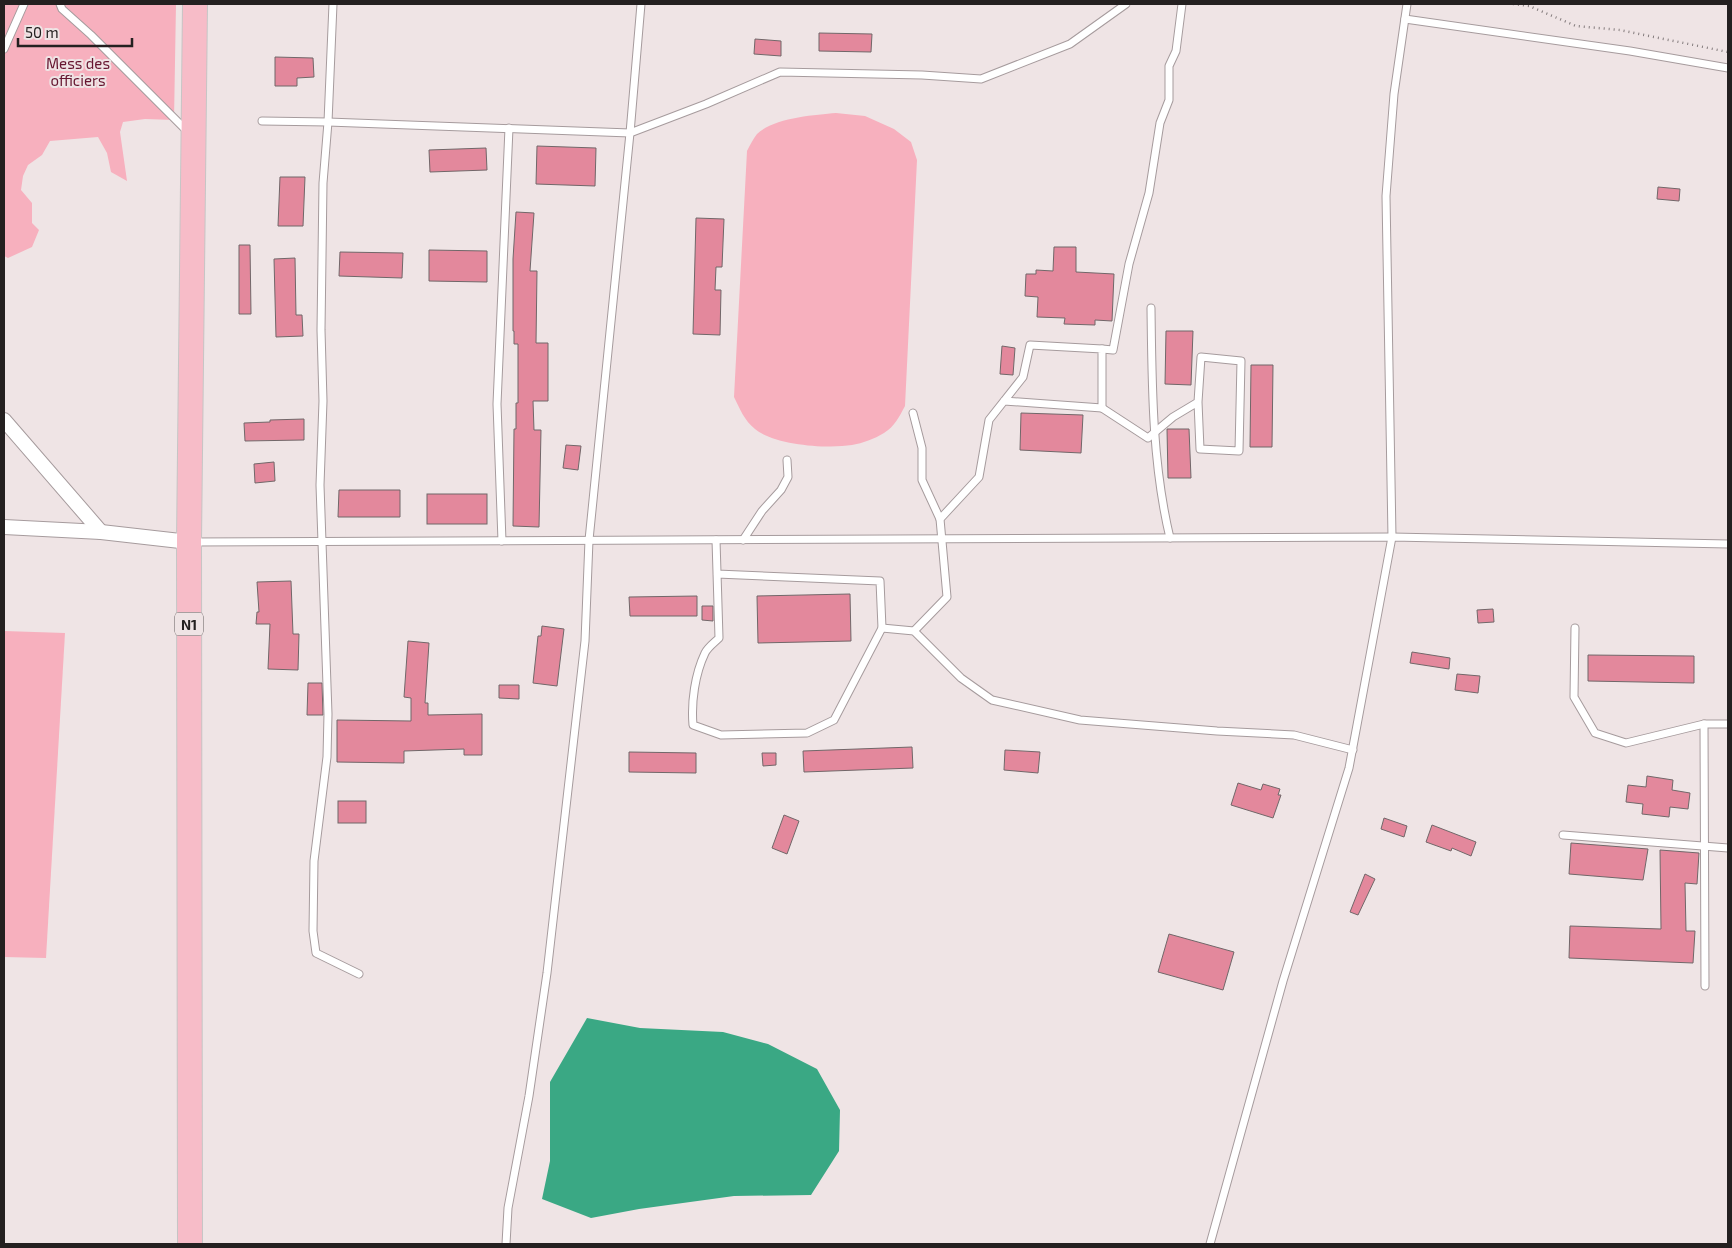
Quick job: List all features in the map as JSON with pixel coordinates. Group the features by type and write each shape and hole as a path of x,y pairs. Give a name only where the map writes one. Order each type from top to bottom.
{"highway":[{"name":"N1","path":"190,1244 188,542 195,4"}],"street":[{"path":"4,420 101,532"},
{"path":"4,527 101,532 188,542"}],"lane":[{"path":"4,49 24,4"},
{"path":"60,4 62,9 91,35 193,138"},
{"path":"333,4 328,122 323,183 321,330 323,401 320,485 328,714 327,757 314,861 313,931 316,953 359,974"},
{"path":"506,1244 508,1208 529,1096 547,974 585,641 588,540 630,133 641,4"},
{"path":"262,122 328,122 630,133 706,104 780,72 922,75 981,79 1070,44 1126,4"},
{"path":"940,519 979,478 989,420 1023,377 1030,345 1114,350 1129,264 1149,193 1160,123 1169,100 1169,66 1176,51 1182,4"},
{"path":"1210,1244 1283,981 1349,768 1392,537 1386,196 1394,94 1407,4"},
{"path":"1405,19 1630,51 1728,68"},
{"path":"502,541 497,404 509,128"},
{"path":"1151,308 1152,395 1155,432 1162,504 1170,538"},
{"path":"1102,349 1102,408"},
{"path":"1201,357 1241,360 1239,451 1200,449 1198,402 1201,357"},
{"path":"1004,401 1102,408 1148,438 1173,417 1198,402"},
{"path":"913,414 922,448 922,480 940,519 947,597 914,631"},
{"path":"743,540 762,511 781,490 788,477 787,460"},
{"path":"188,542 1392,537 1728,544"},
{"path":"716,540 718,638 706,652 696,680 692,713 693,726 721,735 808,733 834,720 882,628 880,581 717,574"},
{"path":"882,628 914,631 961,678 992,700 1080,720 1294,735 1353,750"},
{"path":"1575,628 1574,696 1595,733 1626,743 1704,724 1728,724"},
{"path":"1704,724 1705,986"},
{"path":"1563,835 1728,848"}],"path":[{"path":"1513,4 1528,6 1576,26 1620,30 1728,52"}],"green space":[{"name":"Mess des officiers","path":"4,4 176,4 174,120 145,119 123,122 120,132 127,181 111,172 107,153 98,137 50,141 42,155 28,165 23,176 21,190 32,203 32,223 39,230 32,247 8,258 4,256"},
{"path":"836,113 865,116 894,129 911,142 917,160 905,406 891,427 872,439 852,445 815,446 775,439 755,429 748,422 734,397 747,151 757,134 773,124 794,118"},
{"path":"4,631 65,633 46,958 4,957"}],"shaded area":[{"path":"587,1018 640,1028 723,1032 768,1044 817,1069 840,1110 839,1151 811,1195 734,1196 639,1209 591,1218 542,1199 550,1161 550,1082"}],"building":[{"path":"819,33 872,34 871,52 819,51"},
{"path":"755,39 781,41 781,56 754,54"},
{"path":"275,57 313,58 314,77 297,78 297,86 275,86"},
{"path":"537,146 596,148 595,186 536,184"},
{"path":"486,148 487,170 430,172 429,150"},
{"path":"280,177 305,177 303,226 278,226"},
{"path":"1658,187 1680,189 1679,201 1657,199"},
{"path":"516,212 534,213 530,271 537,271 536,343 548,343 548,401 533,401 534,430 541,430 539,527 513,526 514,429 516,429 516,403 518,403 518,344 514,344 513,331 513,259"},
{"path":"696,218 724,219 722,267 716,267 715,290 721,290 720,335 693,334"},
{"path":"239,245 250,245 251,314 239,314"},
{"path":"1054,247 1076,247 1076,272 1114,274 1112,321 1095,320 1095,325 1064,324 1065,318 1037,317 1038,297 1025,296 1026,274 1036,274 1036,270 1053,271"},
{"path":"429,250 487,251 487,282 429,281"},
{"path":"340,252 403,253 402,278 339,276"},
{"path":"295,258 296,315 302,315 303,336 276,337 274,259"},
{"path":"1166,331 1193,331 1191,385 1165,384"},
{"path":"1002,346 1015,348 1013,375 1000,374"},
{"path":"1251,365 1273,365 1272,447 1250,447"},
{"path":"1021,413 1083,415 1081,453 1020,450"},
{"path":"304,419 304,440 245,441 244,423"},
{"path":"1167,429 1189,429 1191,478 1168,478"},
{"path":"566,445 581,446 578,470 563,468"},
{"path":"274,462 275,481 255,483 254,464"},
{"path":"339,490 400,490 400,517 338,517"},
{"path":"427,494 487,494 487,524 427,524"},
{"path":"291,581 293,634 299,634 298,670 268,669 270,624 256,624 257,612 259,612 257,582"},
{"path":"850,594 851,641 758,643 757,596"},
{"path":"697,596 697,616 630,616 629,597"},
{"path":"702,606 713,606 713,621 702,620"},
{"path":"1493,609 1494,622 1478,623 1477,610"},
{"path":"542,626 564,629 557,686 533,683 538,636 541,636"},
{"path":"408,641 429,643 425,703 428,703 428,715 482,714 482,755 464,755 464,749 404,751 404,763 337,762 337,720 411,721 411,698 404,697"},
{"path":"1412,652 1450,658 1449,669 1410,663"},
{"path":"1588,655 1694,656 1694,683 1588,681"},
{"path":"1457,674 1480,676 1478,693 1455,690"},
{"path":"308,683 322,683 323,715 307,715"},
{"path":"499,685 519,685 519,699 499,698"},
{"path":"912,747 913,768 804,772 803,751"},
{"path":"1005,750 1040,752 1038,773 1004,770"},
{"path":"629,752 696,753 696,773 629,772"},
{"path":"762,753 776,753 776,765 763,766"},
{"path":"1647,776 1673,780 1672,790 1690,793 1688,809 1670,807 1669,817 1642,814 1643,804 1626,802 1628,785 1646,787"},
{"path":"1238,783 1261,790 1263,784 1280,789 1278,795 1281,795 1273,818 1231,805"},
{"path":"338,801 366,801 366,823 338,823"},
{"path":"784,815 799,821 787,854 772,848"},
{"path":"1384,818 1407,826 1404,837 1381,829"},
{"path":"1432,825 1476,842 1471,856 1452,848 1451,851 1426,842"},
{"path":"1571,843 1648,849 1643,880 1569,874"},
{"path":"1660,850 1699,853 1697,884 1685,883 1686,931 1695,931 1693,963 1569,958 1570,926 1661,929"},
{"path":"1365,874 1375,879 1358,915 1350,912"},
{"path":"1169,934 1234,952 1223,990 1158,972"}]}
